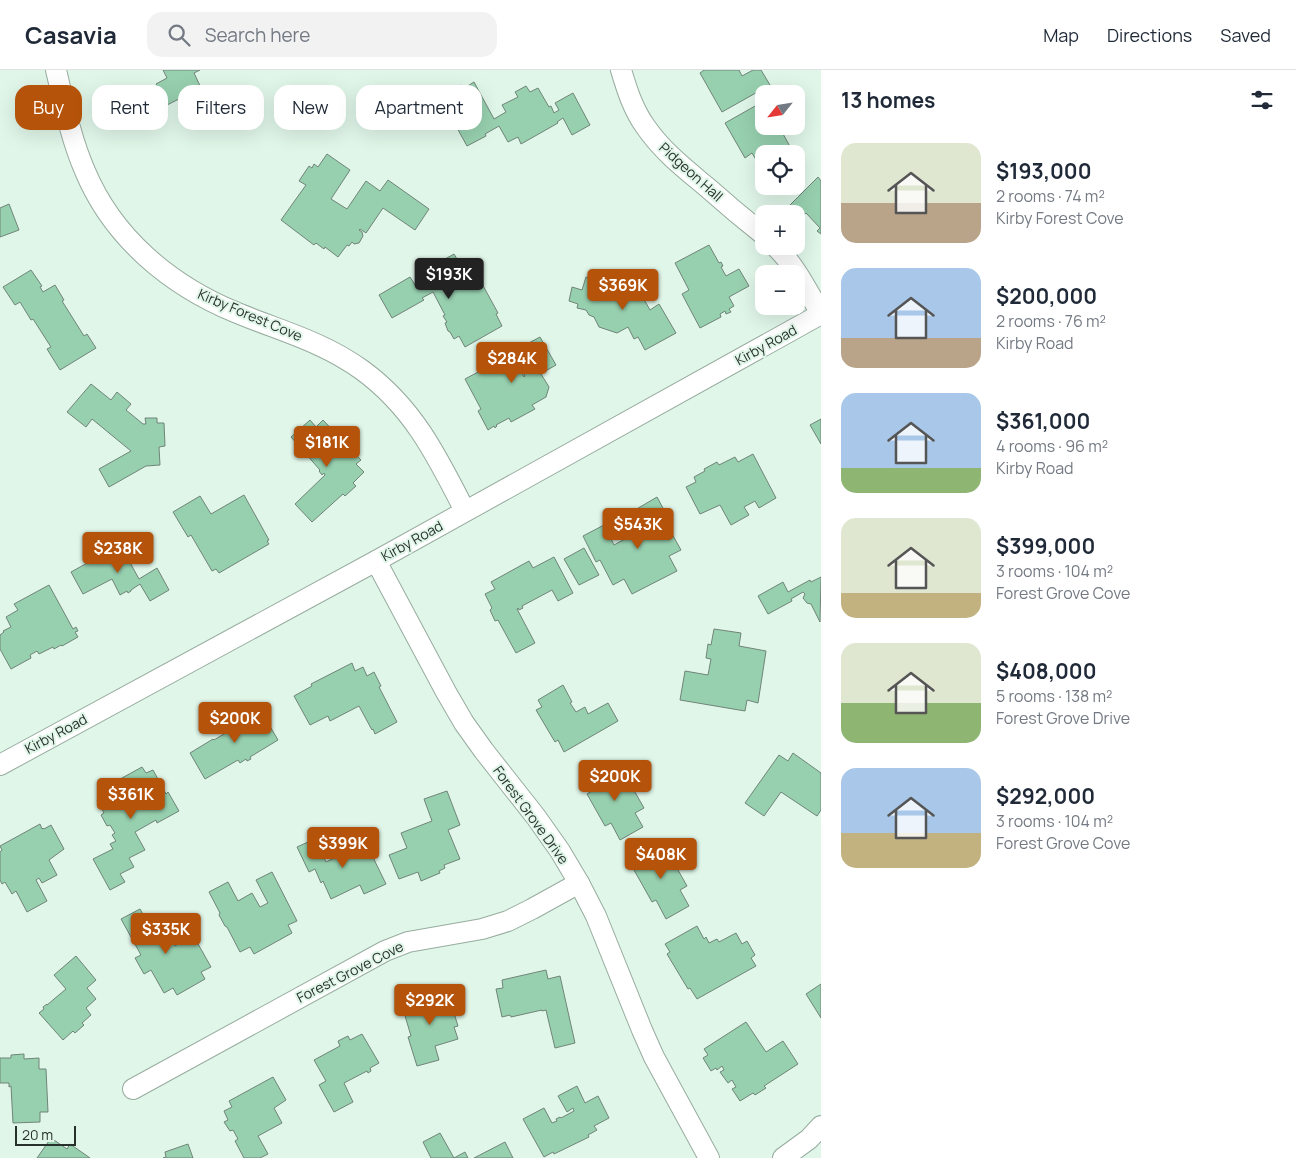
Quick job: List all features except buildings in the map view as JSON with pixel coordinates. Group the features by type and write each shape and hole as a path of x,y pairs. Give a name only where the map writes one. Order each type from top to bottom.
{"street":[{"name":"Kirby Forest Cove","path":"56,70 74,140 85,171 106,210 130,240 177,282 203,297 336,352 363,370 411,417 443,467 465,511"},
{"name":"Pidgeon Hall","path":"621,70 635,110 657,142 672,158 755,227"},
{"path":"784,255 800,276 821,314"},
{"name":"Kirby Road","path":"0,765 376,561 821,314"},
{"name":"Forest Grove Drive","path":"376,561 464,723 536,817 560,851 579,883 596,916 654,1057 710,1158"},
{"name":"Forest Grove Cove","path":"133,1089 385,950 408,942 482,929 508,921 579,883"},
{"path":"783,1158 794,1151 821,1126"}]}
